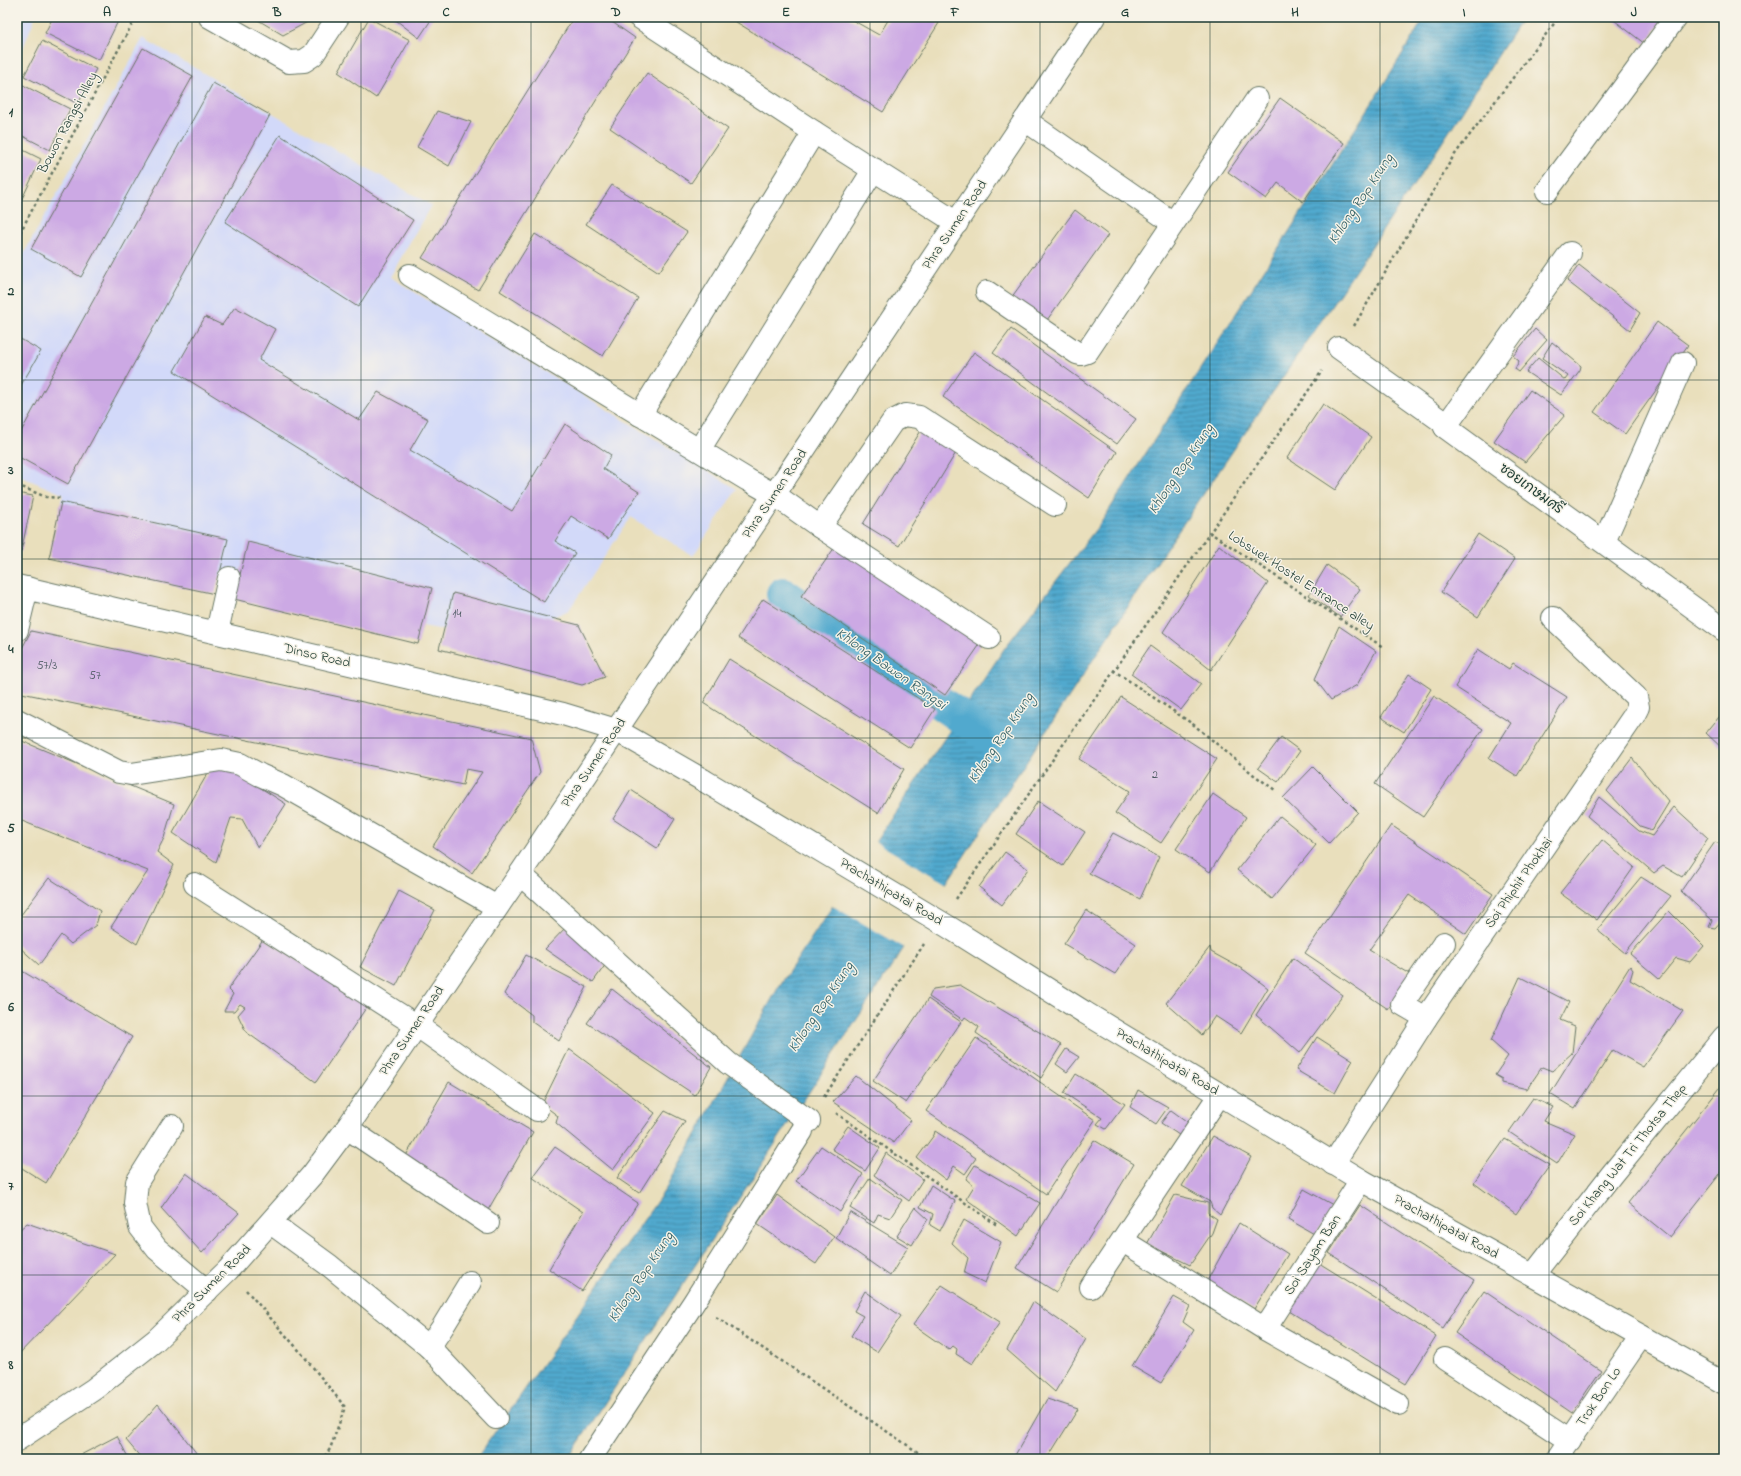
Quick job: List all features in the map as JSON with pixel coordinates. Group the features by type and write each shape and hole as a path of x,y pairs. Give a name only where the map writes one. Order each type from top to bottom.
{"street":[{"path":"210,17 289,62 304,61 313,55 338,17"},
{"path":"639,17 814,132 957,223"},
{"name":"Phra Sumen Road","path":"17,1440 106,1379 156,1340 228,1270 312,1176 520,874 1094,17"},
{"path":"1548,191 1676,17"},
{"path":"986,292 1077,353 1081,354 1087,352 1258,99"},
{"path":"1025,120 1173,223"},
{"path":"640,415 814,132"},
{"path":"699,450 874,169"},
{"path":"1445,427 1570,253"},
{"path":"410,275 775,495 820,527 989,638"},
{"name":"ซอยเกษมศรี","path":"1339,348 1443,422 1445,427 1724,630"},
{"path":"1604,542 1683,363"},
{"path":"820,527 893,421 905,415 919,417 1055,505"},
{"path":"217,632 229,578"},
{"path":"17,630 22,587"},
{"name":"Dinso Road","path":"22,587 563,714 616,730"},
{"name":"Soi Phiphit Phokhai","path":"1333,1164 1426,1018 1629,724 1638,707 1636,697 1553,618"},
{"path":"17,720 119,772 124,773 131,774 221,760 240,764 283,785 497,907"},
{"name":"Prachathipatai Road","path":"616,730 703,780 947,926 1084,1012 1333,1164 1724,1382"},
{"path":"520,874 728,1062 805,1123 694,1302 590,1459"},
{"path":"195,884 416,1025 537,1110"},
{"path":"1426,1018 1402,1004 1444,943"},
{"name":"Soi Khang Wat Tri Thotsa Thep","path":"1533,1275 1612,1174 1724,1037"},
{"path":"1091,1287 1220,1094"},
{"path":"172,1126 137,1182 136,1204 140,1227 157,1249 206,1291"},
{"path":"346,1128 488,1223"},
{"name":"Soi Sayam Ban","path":"1265,1329 1361,1180"},
{"path":"271,1223 330,1266 429,1346 496,1418"},
{"path":"1123,1241 1265,1329 1398,1404"},
{"path":"429,1346 442,1328 470,1282"},
{"name":"Trok Bon Lo","path":"1557,1459 1641,1336"},
{"path":"1445,1359 1570,1441"}],"path":[{"name":"Bowon Rangsi Alley","path":"17,238 136,17"},
{"path":"954,901 1113,670 1360,317 1453,157 1559,17"},
{"path":"17,485 46,496 62,498"},
{"name":"Lobsuek Hostel Entrance alley","path":"1209,532 1383,647"},
{"path":"1113,670 1194,725 1254,775 1276,790"},
{"path":"805,1123 929,938"},
{"path":"820,1102 997,1225"},
{"path":"228,1270 303,1355 345,1407 330,1449 322,1459"},
{"path":"694,1302 928,1459"}],"shaded area":[{"path":"17,17 35,17 17,64"},
{"path":"143,38 431,205 390,277 737,489 693,556 631,517 569,610 551,618 453,593 444,630 423,626 432,588 248,542 238,580 219,576 211,535 61,502 63,494 17,475 17,266"}],"water":[{"name":"Khlong Rop Krung","path":"1425,17 1523,17 1432,158 1160,558 568,1459 476,1459 667,1187 778,988 1004,649 1102,521 1372,103"}],"pier":[{"path":"874,841 947,884 905,948 831,905"}],"building":[{"path":"53,17 120,17 99,60 45,33"},
{"path":"253,17 317,17 283,35"},
{"path":"392,17 433,17 419,38"},
{"path":"574,17 605,17 635,38 478,290 422,258"},
{"path":"728,17 847,17 879,35 890,17 929,17 939,23 883,112"},
{"path":"1610,17 1665,17 1645,44"},
{"path":"369,18 410,40 376,98 338,72"},
{"path":"42,41 96,69 78,104 24,76"},
{"path":"143,48 193,76 81,277 31,249"},
{"path":"647,73 728,129 691,183 610,128"},
{"path":"19,83 70,109 50,150 17,133 17,87"},
{"path":"213,83 270,115 68,484 17,456 17,439"},
{"path":"1280,98 1344,143 1303,202 1278,183 1266,199 1228,172"},
{"path":"437,111 471,122 449,166 417,147"},
{"path":"280,135 413,220 358,307 225,222"},
{"path":"17,147 41,159 20,203 17,202"},
{"path":"612,185 687,232 659,272 586,224"},
{"path":"1075,210 1108,235 1047,320 1011,298"},
{"path":"535,234 638,298 603,356 500,291"},
{"path":"1579,265 1640,313 1630,330 1567,281"},
{"path":"235,307 275,329 259,360 359,420 378,392 428,419 410,450 512,511 565,424 611,455 603,469 639,492 608,539 571,516 555,541 575,553 544,602 174,371 205,317 222,325"},
{"path":"1657,322 1688,345 1625,434 1594,412"},
{"path":"1011,329 1136,419 1117,444 993,353"},
{"path":"1535,329 1547,340 1519,372 1515,369 1519,361 1513,356"},
{"path":"17,337 41,351 17,392"},
{"path":"1552,342 1581,366 1580,370 1561,395 1526,372 1538,358 1565,380 1568,376 1542,358"},
{"path":"974,352 1117,452 1089,498 943,397"},
{"path":"1530,390 1565,415 1525,462 1494,441"},
{"path":"1323,404 1371,437 1335,490 1287,458"},
{"path":"922,429 957,451 899,546 863,524"},
{"path":"17,493 33,496 21,552 17,551"},
{"path":"61,502 228,539 215,594 49,558"},
{"path":"1478,534 1515,559 1478,617 1441,592"},
{"path":"248,542 432,588 418,644 234,599"},
{"path":"837,544 981,643 945,695 801,596"},
{"path":"1219,545 1268,583 1211,670 1163,632"},
{"path":"1327,565 1360,589 1340,617 1309,595"},
{"path":"453,593 579,625 605,677 582,685 439,649"},
{"path":"763,599 935,709 910,748 738,638"},
{"path":"1339,626 1376,651 1357,685 1331,700 1315,679"},
{"path":"31,631 531,738 540,772 472,873 433,846 482,772 466,769 463,785 17,692 17,658"},
{"path":"1150,646 1201,684 1181,710 1131,674"},
{"path":"1478,649 1509,669 1513,663 1567,697 1517,776 1489,758 1511,723 1455,687"},
{"path":"729,659 904,769 878,813 703,703"},
{"path":"1409,674 1431,689 1404,732 1381,717"},
{"path":"1434,696 1483,729 1423,817 1375,784"},
{"path":"1121,697 1217,759 1161,843 1115,813 1130,791 1079,759"},
{"path":"1724,711 1724,750 1706,733"},
{"path":"1281,737 1300,751 1278,782 1258,768"},
{"path":"17,739 174,804 164,838 157,852 174,865 137,944 111,927 148,871 17,819"},
{"path":"1632,758 1669,802 1652,830 1640,826 1607,791"},
{"path":"212,766 234,771 286,804 258,848 242,819 231,818 216,862 173,833"},
{"path":"1313,767 1358,812 1329,843 1283,798"},
{"path":"631,790 675,819 657,848 613,819"},
{"path":"1213,794 1246,817 1210,872 1176,849"},
{"path":"1599,797 1639,831 1652,836 1674,807 1708,838 1682,877 1663,866 1654,873 1587,816"},
{"path":"1038,801 1085,832 1063,866 1016,834"},
{"path":"1280,816 1316,845 1272,899 1237,870"},
{"path":"1391,825 1493,894 1466,934 1409,895 1369,950 1411,975 1388,1009 1305,953"},
{"path":"1113,833 1159,857 1140,899 1089,873"},
{"path":"1602,840 1634,867 1597,920 1560,893"},
{"path":"1715,842 1724,846 1724,918 1715,928 1709,927 1712,920 1681,891"},
{"path":"1005,852 1028,869 1002,905 979,887"},
{"path":"1641,877 1671,896 1625,953 1597,930"},
{"path":"49,878 100,911 96,925 71,944 61,935 39,965 17,945 17,920"},
{"path":"399,891 435,910 396,986 360,967"},
{"path":"1086,910 1136,944 1115,974 1064,944"},
{"path":"1669,911 1704,946 1690,962 1676,958 1659,979 1630,954"},
{"path":"567,926 606,964 593,982 545,949"},
{"path":"264,938 368,1005 316,1082 246,1032 238,1015 245,1007 240,1004 234,1011 224,1011 233,994 228,989"},
{"path":"1210,947 1211,952 1244,970 1268,988 1241,1033 1215,1016 1202,1035 1166,1003"},
{"path":"526,955 587,987 559,1041 532,1022 532,1015 504,994"},
{"path":"1293,958 1343,995 1300,1053 1256,1015"},
{"path":"1630,966 1633,970 1630,980 1683,1011 1643,1067 1613,1050 1575,1109 1550,1094"},
{"path":"17,968 132,1037 46,1183 17,1165"},
{"path":"1520,977 1569,1002 1560,1020 1575,1026 1572,1053 1552,1071 1542,1067 1527,1089 1502,1083 1502,1079 1495,1075 1508,1056 1491,1041"},
{"path":"960,985 1061,1045 1041,1078 976,1033 979,1027 965,1017 963,1020 929,997 933,989"},
{"path":"612,989 711,1067 695,1095 587,1023"},
{"path":"928,999 961,1022 906,1103 873,1081"},
{"path":"1317,1037 1353,1060 1335,1093 1296,1070"},
{"path":"976,1038 1095,1120 1046,1194 926,1111"},
{"path":"569,1049 655,1113 613,1170 556,1123 558,1116 542,1104"},
{"path":"1066,1049 1079,1057 1067,1072 1056,1064"},
{"path":"1076,1074 1125,1104 1106,1129 1097,1124 1102,1118 1064,1093"},
{"path":"856,1076 911,1120 894,1143 833,1102"},
{"path":"449,1082 533,1132 488,1210 404,1159"},
{"path":"1724,1083 1724,1169 1670,1237 1628,1203"},
{"path":"1138,1090 1168,1107 1156,1124 1130,1107"},
{"path":"1533,1098 1553,1107 1544,1121 1575,1134 1557,1164 1509,1132"},
{"path":"1171,1110 1193,1126 1185,1139 1161,1123"},
{"path":"665,1111 685,1121 639,1193 617,1178"},
{"path":"848,1126 880,1148 865,1171 832,1149"},
{"path":"935,1131 976,1158 965,1174 954,1166 946,1180 917,1158 934,1135"},
{"path":"1213,1136 1251,1157 1220,1215 1212,1208 1210,1202 1182,1186"},
{"path":"1505,1139 1550,1165 1516,1214 1474,1183"},
{"path":"1094,1140 1134,1164 1056,1292 1017,1268"},
{"path":"821,1146 863,1174 840,1212 796,1181"},
{"path":"555,1147 638,1203 582,1291 549,1269 583,1212 532,1177"},
{"path":"886,1153 923,1179 909,1201 874,1175"},
{"path":"975,1165 1040,1203 1018,1236 966,1199 974,1186 966,1179"},
{"path":"186,1173 239,1213 202,1253 161,1208"},
{"path":"870,1178 902,1200 890,1218 878,1214 874,1223 850,1208"},
{"path":"931,1185 955,1201 940,1231 930,1225 933,1214 920,1207"},
{"path":"1304,1189 1333,1205 1316,1235 1288,1219"},
{"path":"777,1195 834,1237 816,1264 757,1224"},
{"path":"1175,1195 1208,1203 1208,1213 1217,1219 1212,1233 1190,1265 1147,1244"},
{"path":"1360,1205 1474,1280 1443,1328 1329,1253"},
{"path":"915,1207 928,1219 912,1245 897,1236"},
{"path":"850,1212 908,1247 890,1276 836,1238"},
{"path":"964,1220 1001,1242 985,1283 964,1273 968,1258 952,1243"},
{"path":"27,1223 115,1254 17,1356 17,1232"},
{"path":"1239,1223 1288,1254 1254,1309 1207,1281"},
{"path":"1319,1263 1436,1336 1406,1384 1289,1311"},
{"path":"942,1285 1000,1322 972,1364 956,1354 957,1349 953,1346 949,1350 913,1325"},
{"path":"865,1291 901,1316 877,1352 851,1336 863,1316 854,1311"},
{"path":"1484,1291 1601,1370 1572,1413 1455,1333"},
{"path":"1174,1297 1190,1306 1183,1322 1194,1330 1161,1383 1132,1366"},
{"path":"1033,1302 1086,1339 1055,1392 1007,1350"},
{"path":"1047,1399 1078,1409 1047,1459 1017,1459 1014,1457"},
{"path":"158,1404 201,1459 142,1459 126,1440"},
{"path":"117,1436 129,1459 73,1459"}],"waterway":[{"name":"Khlong Bawon Rangsi","path":"783,594 998,743"}]}
